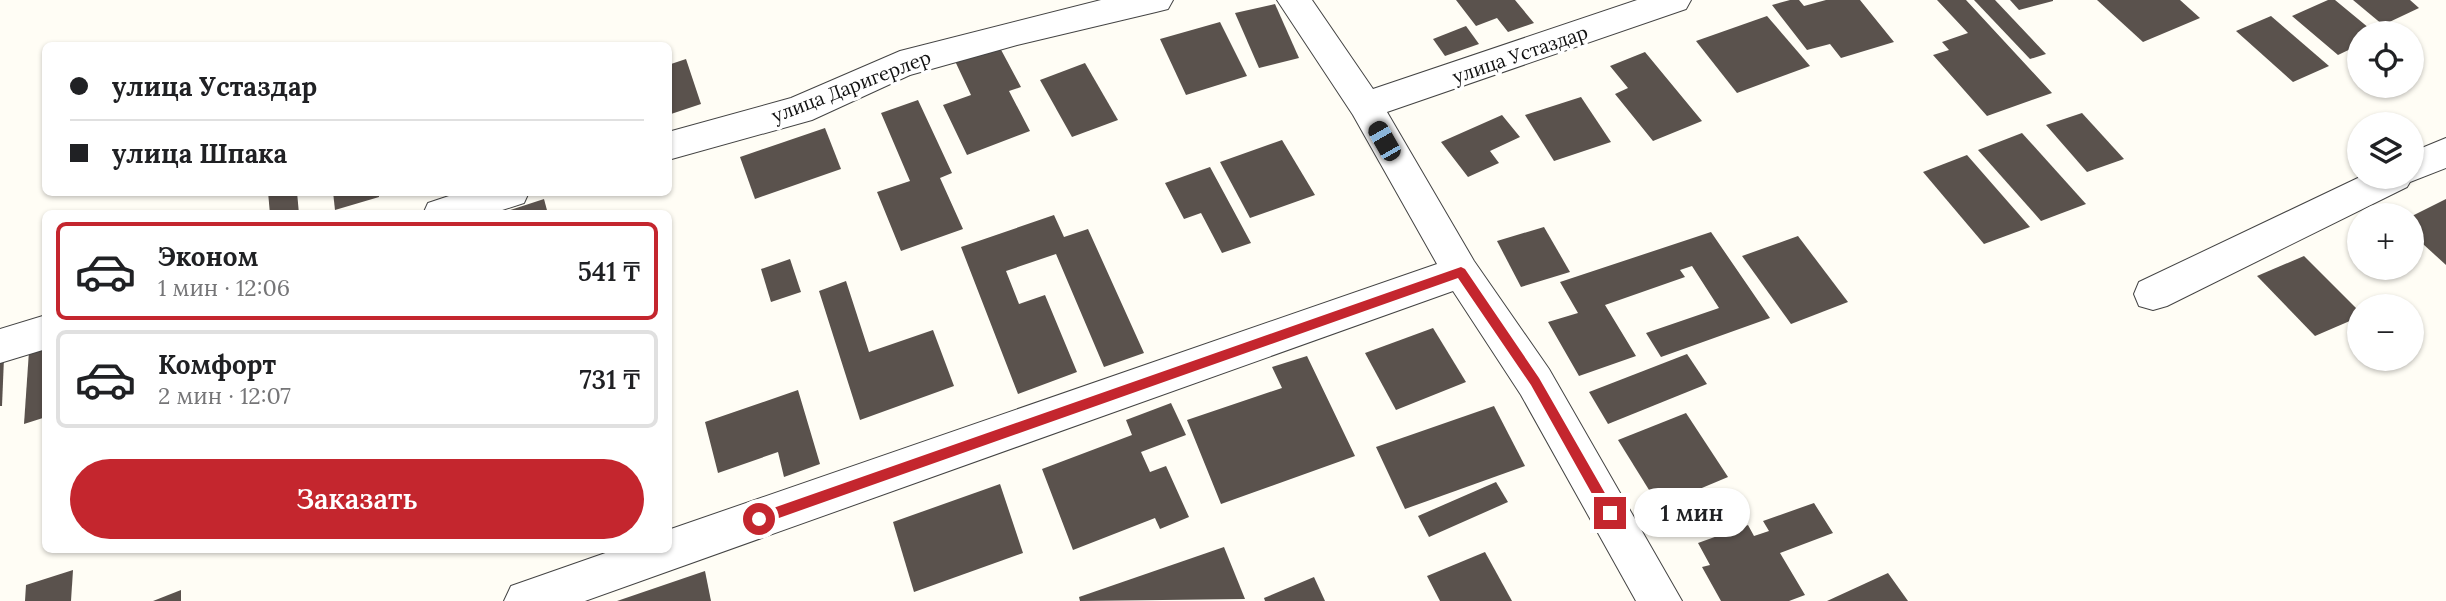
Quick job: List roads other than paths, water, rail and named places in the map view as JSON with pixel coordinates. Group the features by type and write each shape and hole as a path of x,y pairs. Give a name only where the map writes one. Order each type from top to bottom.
{"street":[{"name":"улица Даригерлер","path":"672,145 800,110 900,64 1017,32 1156,0"},
{"path":"1294,0 1365,105 1461,272 1535,382 1660,601"},
{"name":"улица Устаздар","path":"1365,105 1423,88 1674,0"},
{"path":"2424,162 2446,152"},
{"path":"2153,294 2369,189"},
{"path":"454,210 498,196"},
{"path":"672,550 1461,272"},
{"path":"0,346 42,333"},
{"path":"526,601 662,553"}]}
